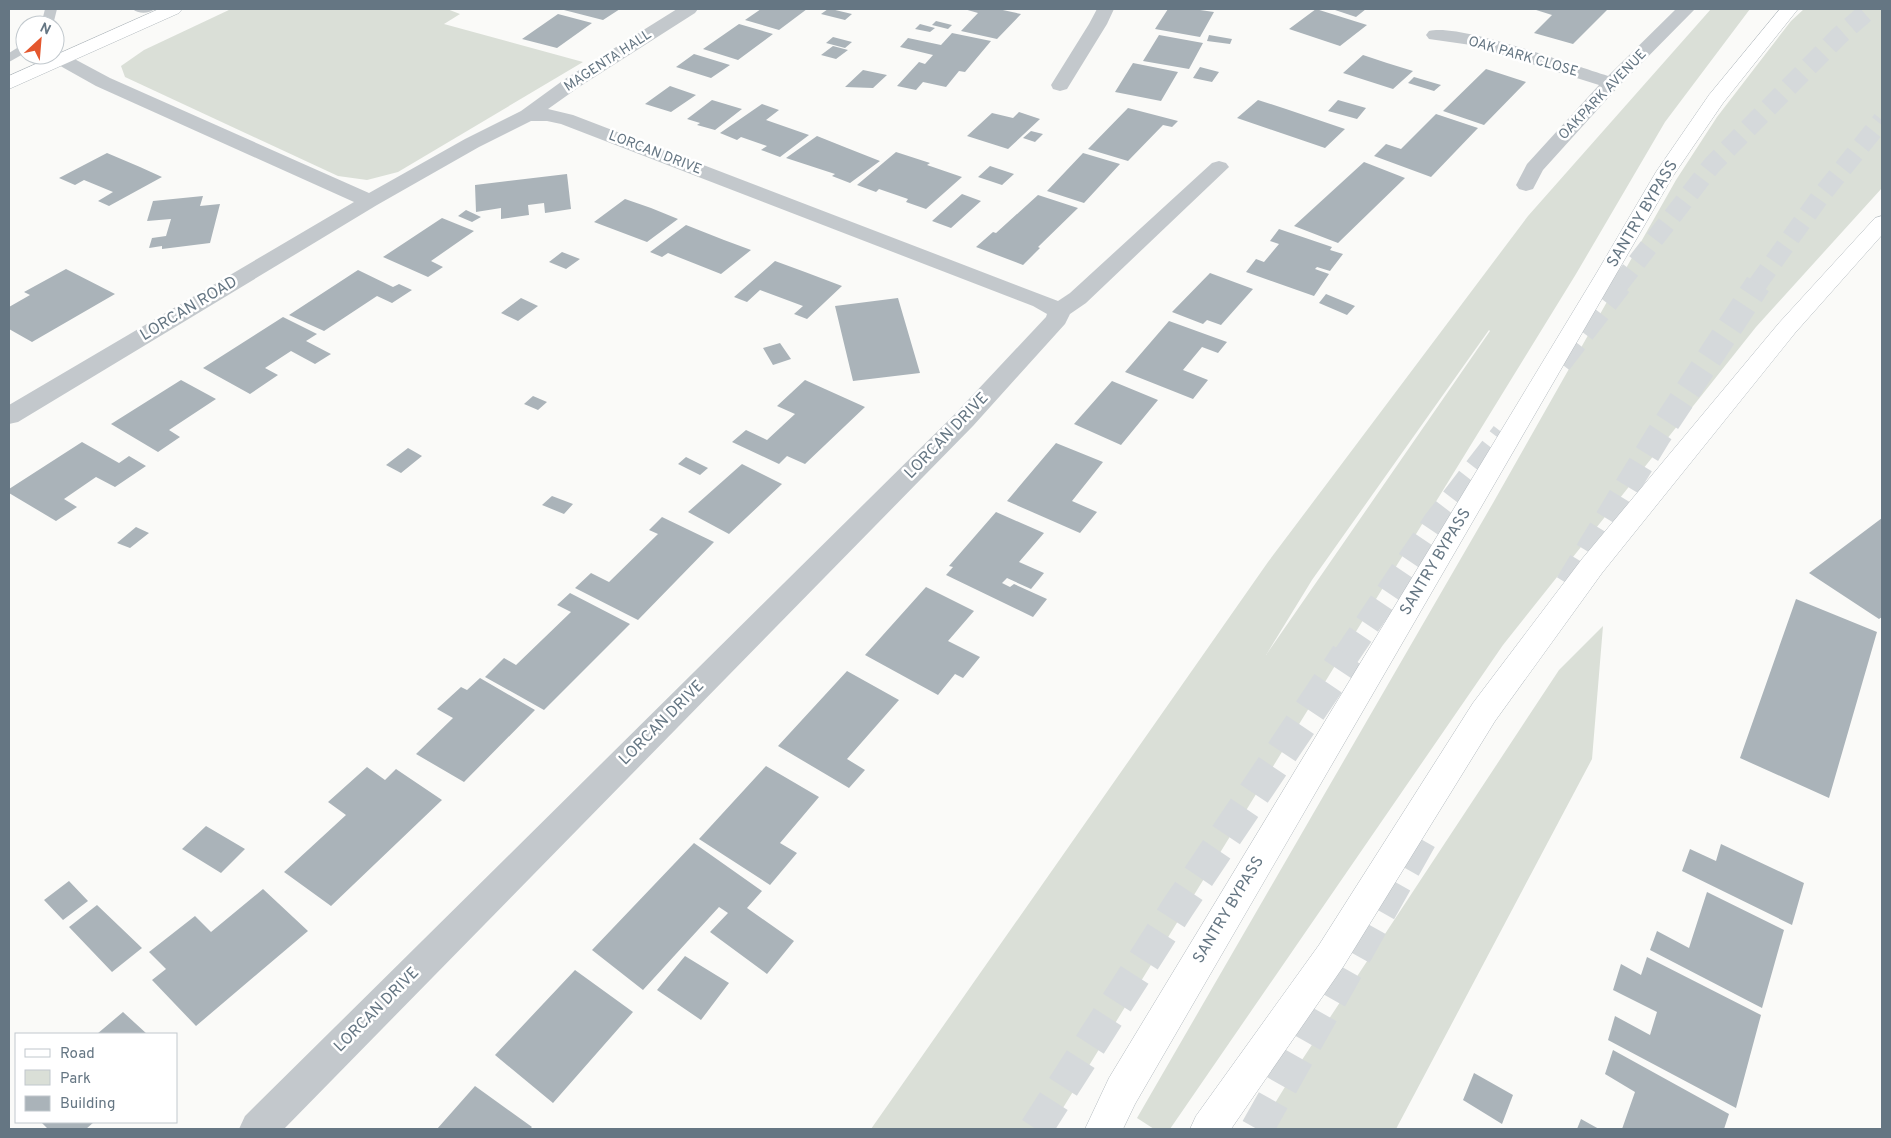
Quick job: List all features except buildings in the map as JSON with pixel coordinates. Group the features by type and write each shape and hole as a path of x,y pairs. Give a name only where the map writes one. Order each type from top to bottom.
{"main road":[{"path":"65,54 173,9"},
{"name":"SANTRY BYPASS","path":"1104,1129 1122,1091 1572,333 1663,176 1716,100 1789,9"},
{"path":"9,83 43,65"},
{"path":"1208,1129 1331,956 1484,712 1592,566 1786,328 1882,222"}],"street":[{"name":"MAGENTA HALL","path":"528,114 572,83 689,9"},
{"path":"1060,85 1098,24 1105,9"},
{"name":"OAKPARK AVENUE","path":"1526,185 1534,168 1611,83 1662,35 1686,9"},
{"name":"OAK PARK CLOSE","path":"1435,35 1473,40 1611,83"},
{"path":"65,61 103,82 370,201"},
{"name":"LORCAN ROAD","path":"9,416 370,201 472,143 528,114"},
{"name":"LORCAN DRIVE","path":"528,114 566,119 1041,301 1059,311"},
{"name":"LORCAN DRIVE","path":"258,1129 964,420 1057,319 1059,311 1078,298 1219,167"}],"lane":[{"path":"139,9 148,9"}],"green space":[{"path":"231,9 447,9 460,14 444,24 583,62 398,172 367,180 338,176 125,77 121,66 144,50"},
{"path":"1711,9 1750,9 1665,122 1576,274 1050,1129 871,1129 1268,562 1528,216","holes":["1490,331 1266,655 1312,580"]},
{"path":"1804,9 1882,9 1882,188 1756,327 1503,645 1170,1129 1154,1129 1137,1118 1493,503 1676,180 1717,117 1791,21"},
{"path":"1603,626 1592,759 1396,1129 1259,1129 1296,1069 1559,670"}],"tunnel":[{"path":"1619,285 1712,165 1839,36 1870,9"},
{"path":"1757,285 1820,197 1882,120"},
{"path":"1559,362 1619,284"},
{"path":"1568,584 1658,436 1758,284"},
{"path":"1346,656 1436,522 1504,434"},
{"path":"1036,1129 1178,907 1347,655"},
{"path":"1257,1129 1426,829"}]}
